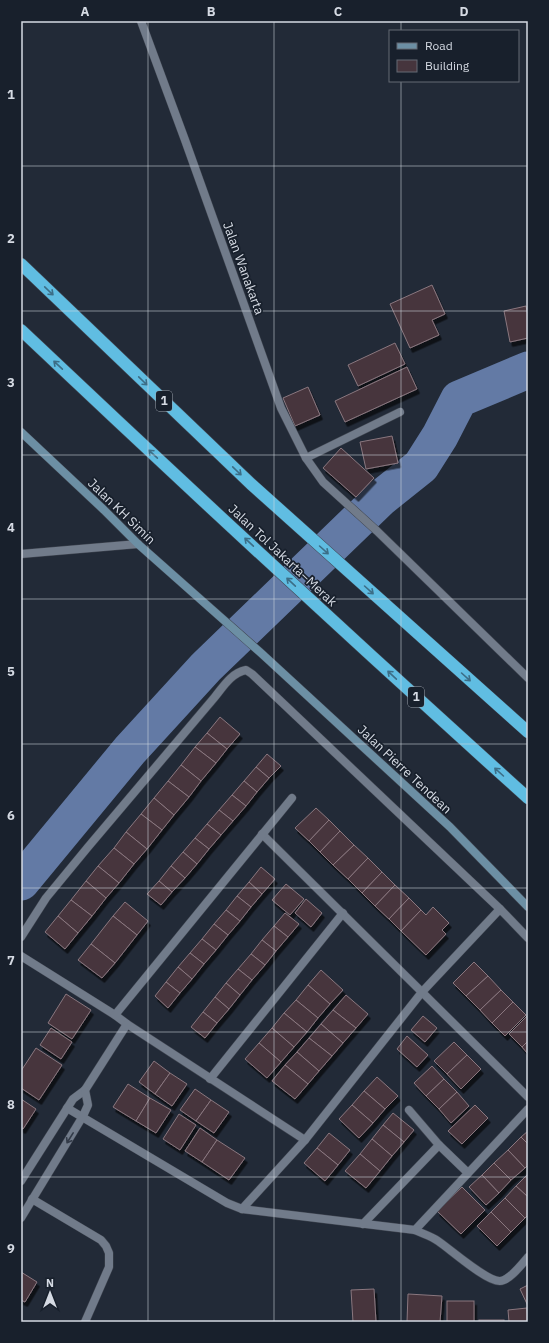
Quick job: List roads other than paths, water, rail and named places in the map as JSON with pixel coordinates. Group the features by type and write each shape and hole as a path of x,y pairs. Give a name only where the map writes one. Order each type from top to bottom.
{"highway":[{"name":"1","path":"21,264 251,484 528,732"},
{"name":"Jalan Tol Jakarta–Merak","path":"21,330 277,569 528,798"}],"street":[{"name":"Jalan Wanakarta","path":"141,21 188,147 281,408 306,458 323,482 377,531 528,678"},
{"path":"306,458 400,412"},
{"name":"Jalan KH Simin","path":"21,432 138,544 261,653"},
{"path":"21,554 138,544"},
{"name":"Jalan Pierre Tendean","path":"261,653 450,828 528,907"},
{"path":"21,937 46,898 214,698 228,679 239,671 246,670 500,909 528,938"},
{"path":"115,1015 292,798"},
{"path":"262,834 528,1097"},
{"path":"242,1209 304,1140 422,992 500,909"},
{"path":"210,1079 343,913"},
{"path":"21,956 115,1015 304,1140"},
{"path":"21,1181 73,1099 85,1090 127,1024"},
{"path":"21,1218 83,1116 88,1105 85,1090"},
{"path":"67,1108 83,1116 227,1203 242,1209 415,1230 437,1240 495,1281 502,1282 511,1276 528,1258"},
{"path":"415,1230 528,1109"},
{"path":"410,1110 440,1145 468,1173"},
{"path":"364,1224 440,1145"},
{"path":"32,1199 101,1240 106,1246 109,1253 109,1267 85,1322"}],"waterway":[{"path":"21,882 130,750 206,667 381,498 421,466 440,436 459,399 528,370"}]}
